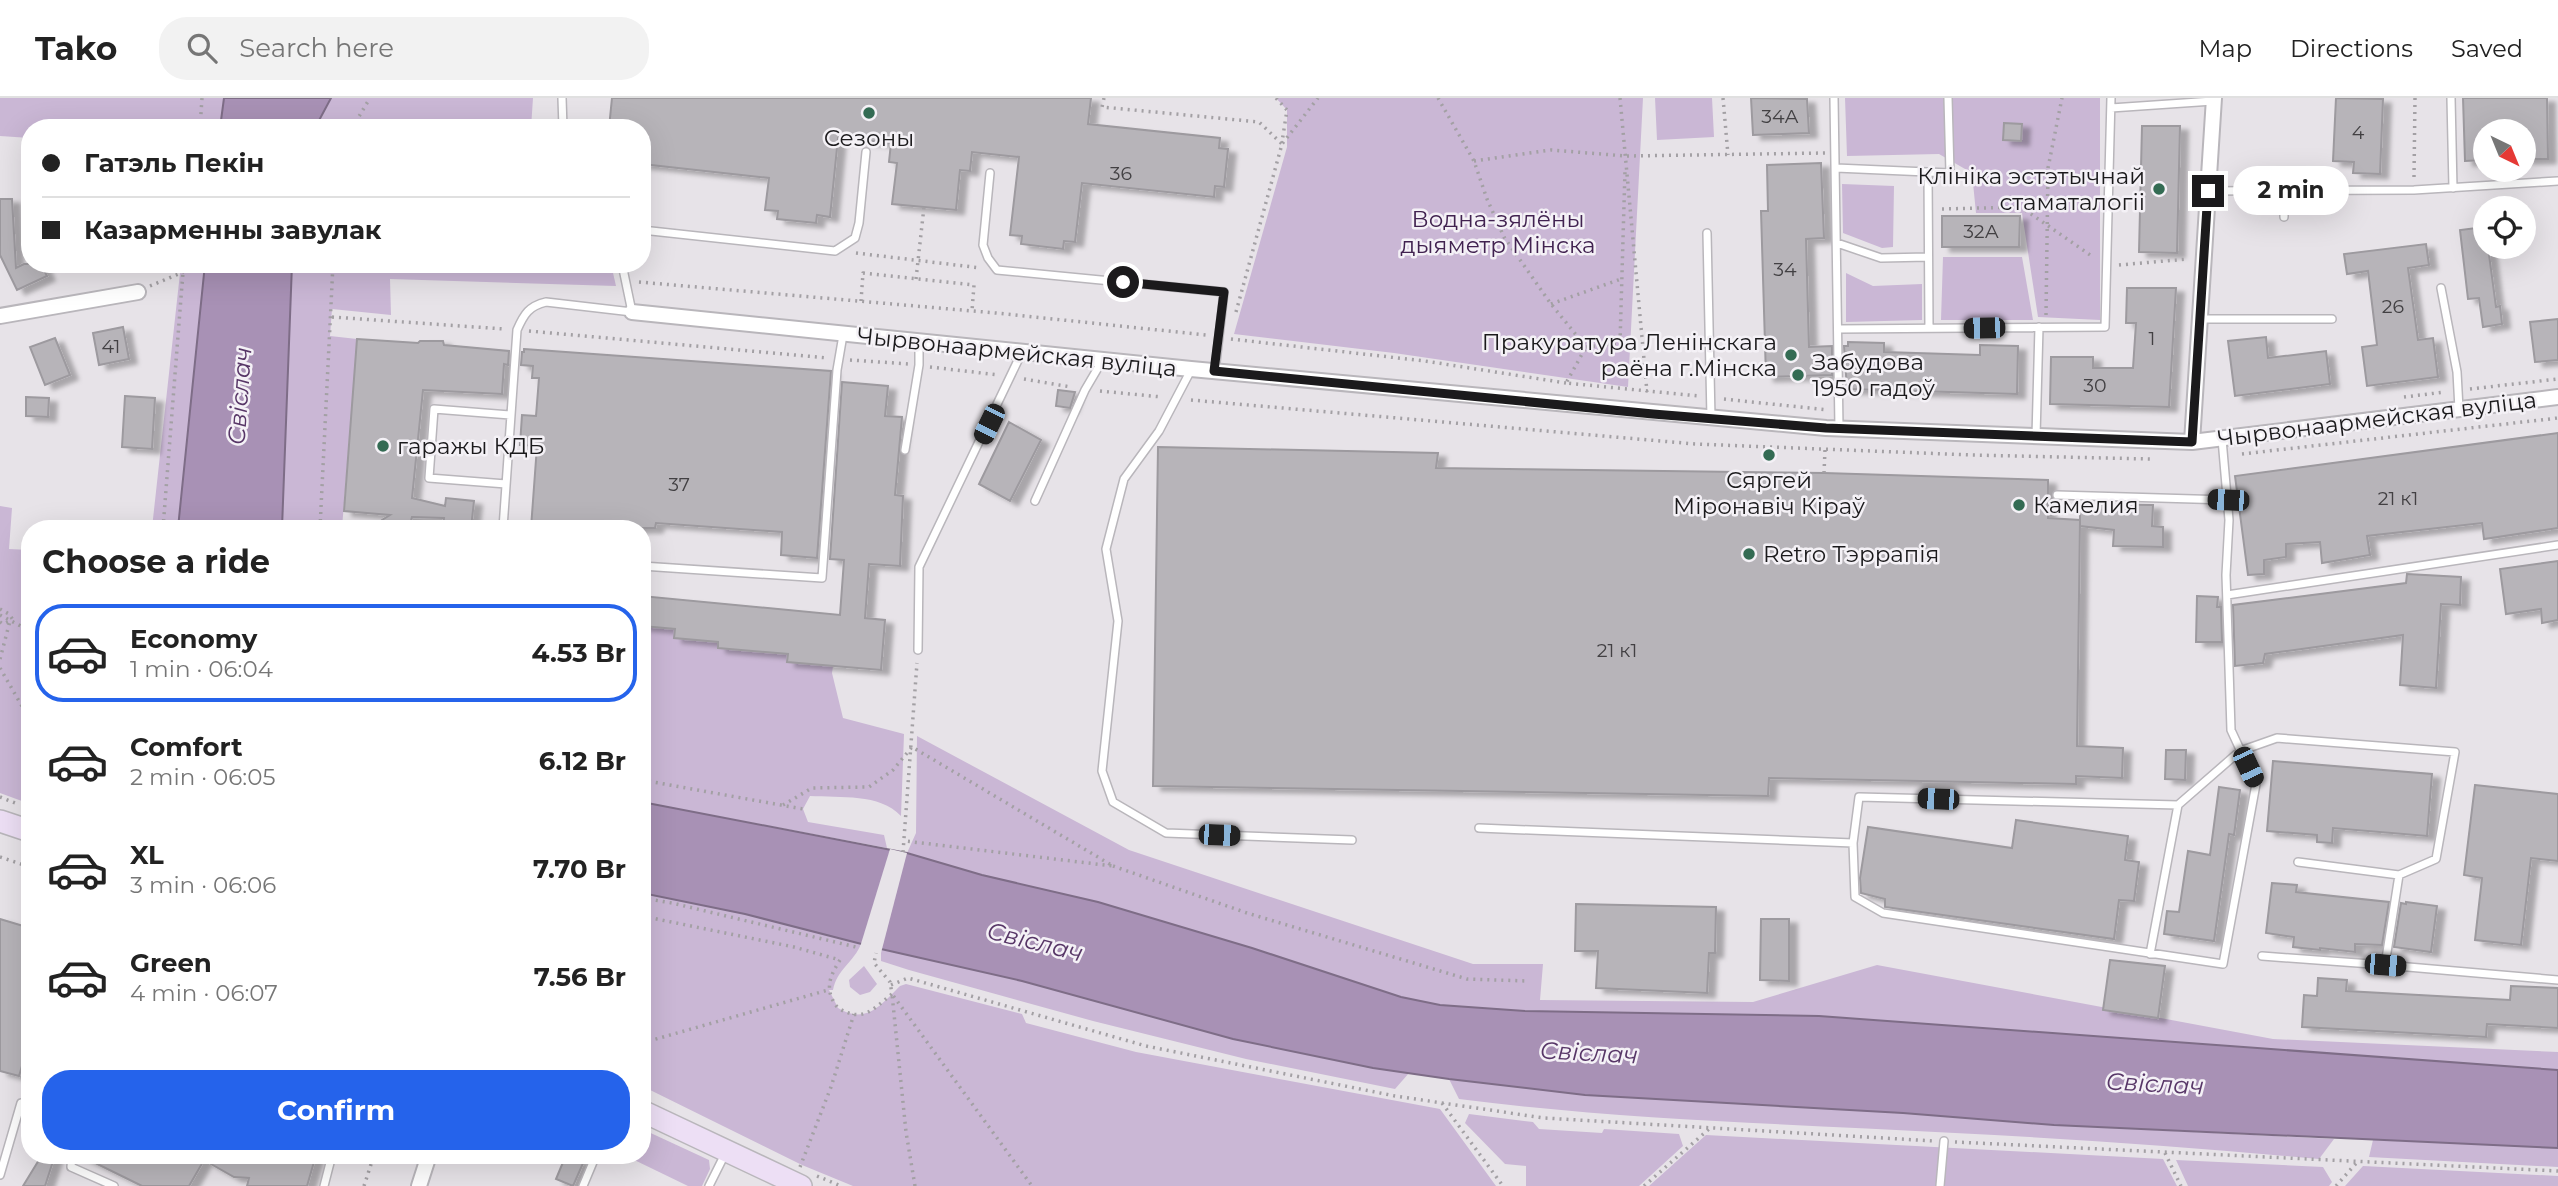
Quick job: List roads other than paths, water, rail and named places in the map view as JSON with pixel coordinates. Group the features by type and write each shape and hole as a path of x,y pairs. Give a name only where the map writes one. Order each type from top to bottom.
{"street":[{"path":"2192,442 2214,99"},
{"path":"0,316 138,292"},
{"name":"Чырвонаармейская вуліца","path":"632,312 1653,414 1839,428 2192,442 2558,397"},
{"path":"0,821 21,828"},
{"path":"651,1115 726,1152 800,1177"},
{"path":"419,1186 426,1164"}],"lane":[{"path":"562,98 563,119"},
{"path":"1834,98 1839,428"},
{"path":"1836,168 1950,173 1948,98"},
{"path":"1838,329 2105,327 2110,98"},
{"path":"2451,98 2453,188"},
{"path":"2111,108 2214,99"},
{"path":"651,231 835,251 855,238 866,152"},
{"path":"1928,172 1928,328"},
{"path":"990,173 984,246 996,270 1224,292 1214,371"},
{"path":"2208,191 2414,190 2558,181"},
{"path":"2284,191 2284,217"},
{"path":"1707,233 1711,419"},
{"path":"1837,243 1881,258 1928,257"},
{"path":"624,273 632,312"},
{"path":"2441,288 2457,372 2459,409"},
{"name":"Чырвонаармейская вуліца","path":"511,415 517,330 525,312 536,304 547,302 632,312"},
{"path":"2200,319 2332,319"},
{"path":"2036,436 2042,327"},
{"path":"651,567 822,578 843,335"},
{"path":"905,450 919,365 919,342"},
{"path":"918,650 919,567 1022,352"},
{"path":"1035,501 1085,390 1102,360"},
{"path":"1191,369 1159,431 1124,480 1106,549 1118,621 1102,771 1113,802 1166,833 1352,840"},
{"path":"504,520 511,415 434,409 429,478 506,484"},
{"path":"2178,805 1859,796 1853,844 1855,897 1883,913 2223,964 2256,784 2231,730 2227,595 2229,520 2222,439"},
{"path":"2057,495 2228,500"},
{"path":"2227,595 2558,545"},
{"path":"2150,954 2178,805 2240,751 2277,738 2455,752 2436,859 2399,875 2298,862"},
{"path":"1479,828 1853,844"},
{"path":"2385,965 2399,875"},
{"path":"2262,956 2558,980"},
{"path":"0,1175 21,1102"},
{"path":"1940,1186 1944,1141"},
{"path":"709,1186 726,1152"},
{"path":"71,1164 71,1167 114,1186"},
{"path":"324,1186 330,1164"},
{"path":"583,1186 592,1164"}],"water":[{"path":"224,98 331,98 320,119 221,119"},
{"name":"Свіслач","path":"204,273 292,273 282,520 179,520"},
{"name":"Свіслач","path":"651,804 907,853 982,875 1098,902 1252,948 1401,997 1440,1005 1525,1011 1819,1016 2558,1070 2558,1148 2054,1125 1903,1113 1585,1095 1449,1079 1373,1068 1233,1039 1022,981 745,914 651,895"}],"place":[{"name":"Сезоны","path":"869,113"},
{"name":"Клініка эстэтычнай стаматалогіі","path":"2159,189"},
{"name":"Пракуратура Ленінскага раёна г.Мінска","path":"1791,355"},
{"name":"Забудова 1950 гадоў","path":"1798,375"},
{"name":"гаражы КДБ","path":"383,446"},
{"name":"Сяргей Міронавіч Кіраў","path":"1769,455"},
{"name":"Камелия","path":"2019,505"},
{"name":"Retro Тэррапія","path":"1749,554"}],"park label":[{"name":"Водна-зялёны дыяметр Мінска","path":"1498,232"}]}
